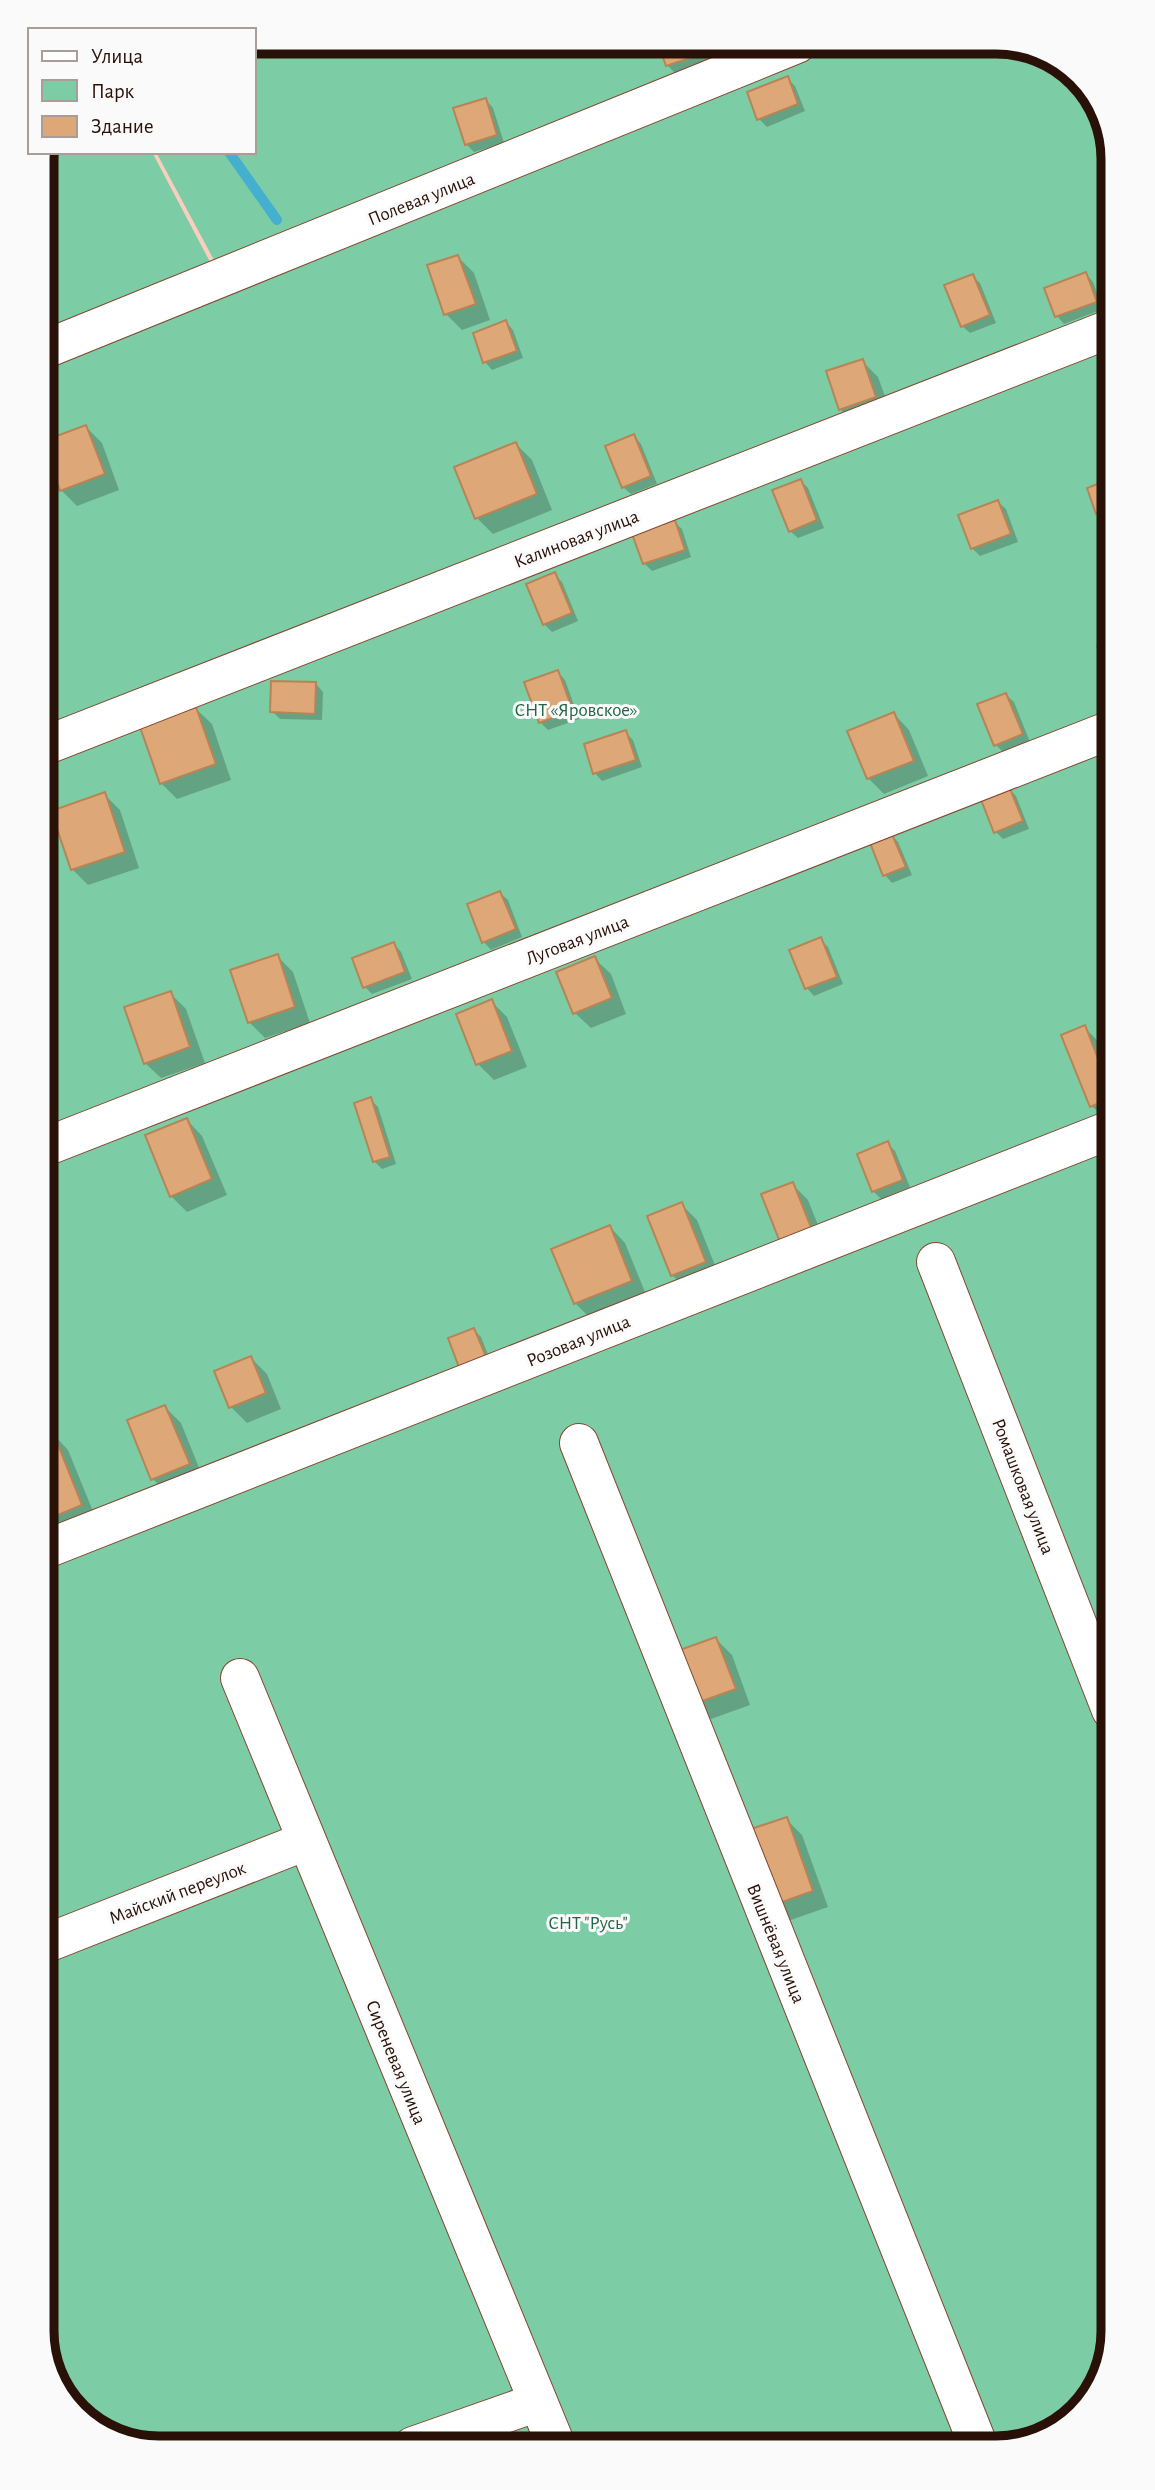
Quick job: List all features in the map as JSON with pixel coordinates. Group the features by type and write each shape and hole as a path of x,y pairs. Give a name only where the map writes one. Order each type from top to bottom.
{"street":[{"name":"Полевая улица","path":"54,347 772,54"},
{"name":"Калиновая улица","path":"54,742 1101,332"},
{"name":"Луговая улица","path":"54,1142 1101,734"},
{"name":"Розовая улица","path":"54,1546 1101,1134"},
{"name":"Ромашковая улица","path":"936,1262 1101,1684"},
{"name":"Вишнёвая улица","path":"579,1443 975,2436"},
{"name":"Сиреневая улица","path":"240,1678 552,2436"},
{"name":"Майский переулок","path":"54,1940 306,1841"},
{"path":"441,2436 538,2402"}],"green space":[{"path":"256,54 1003,54 1030,60 1060,76 1083,101 1095,125 1101,159 1101,2331 1097,2358 1083,2389 1060,2414 1030,2430 996,2436 152,2436 125,2430 95,2414 72,2389 60,2365 54,2331 54,154 153,154 210,262 214,260 157,154 256,154"}],"building":[{"path":"662,54 702,54 666,66"},
{"path":"788,76 798,104 757,120 747,92"},
{"path":"486,98 497,135 465,145 453,108"},
{"path":"458,255 476,304 444,315 427,265"},
{"path":"1086,272 1097,302 1055,317 1044,288"},
{"path":"973,274 990,315 961,327 944,285"},
{"path":"506,320 517,351 483,363 473,333"},
{"path":"863,359 876,397 839,410 826,371"},
{"path":"86,425 105,474 60,491 54,473 54,437"},
{"path":"634,434 651,476 622,488 605,446"},
{"path":"516,442 537,494 475,519 454,467"},
{"path":"801,479 817,520 789,532 772,490"},
{"path":"1101,483 1101,512 1096,514 1087,488"},
{"path":"998,500 1011,534 971,549 958,515"},
{"path":"675,520 685,550 643,564 632,534"},
{"path":"555,572 572,613 543,625 526,584"},
{"path":"558,670 573,711 539,723 524,682"},
{"path":"271,681 316,682 315,714 270,712"},
{"path":"1006,693 1023,734 994,746 977,704"},
{"path":"196,707 216,764 160,784 140,727"},
{"path":"894,712 914,761 867,779 847,731"},
{"path":"626,730 636,760 593,774 584,744"},
{"path":"1009,786 1023,821 994,833 980,797"},
{"path":"105,792 125,852 71,870 54,820 54,810"},
{"path":"891,832 906,867 883,876 869,840"},
{"path":"500,891 516,929 482,943 467,904"},
{"path":"821,937 837,977 805,989 789,950"},
{"path":"394,942 405,972 363,988 352,958"},
{"path":"278,954 295,1007 248,1023 230,970"},
{"path":"595,956 612,998 573,1014 556,972"},
{"path":"171,991 190,1047 144,1064 124,1007"},
{"path":"492,999 512,1051 476,1065 456,1014"},
{"path":"1085,1025 1101,1066 1101,1102 1090,1107 1061,1035"},
{"path":"371,1097 390,1157 373,1162 354,1103"},
{"path":"187,1118 212,1179 170,1197 145,1135"},
{"path":"888,1141 903,1180 872,1192 857,1154"},
{"path":"793,1182 812,1230 780,1242 761,1194"},
{"path":"682,1202 706,1262 671,1276 647,1216"},
{"path":"610,1225 632,1281 574,1304 551,1249"},
{"path":"474,1328 487,1359 460,1370 448,1338"},
{"path":"251,1356 266,1393 229,1408 214,1371"},
{"path":"165,1405 190,1464 151,1480 127,1420"},
{"path":"54,1435 82,1505 54,1517"},
{"path":"716,1637 736,1689 694,1704 674,1652"},
{"path":"787,1817 813,1891 771,1906 745,1831"}],"waterway":[{"path":"230,154 277,220"}],"park label":[{"name":"СНТ «Яровское»","path":"576,709"},
{"name":"СНТ \"Русь\"","path":"588,1922"}]}
